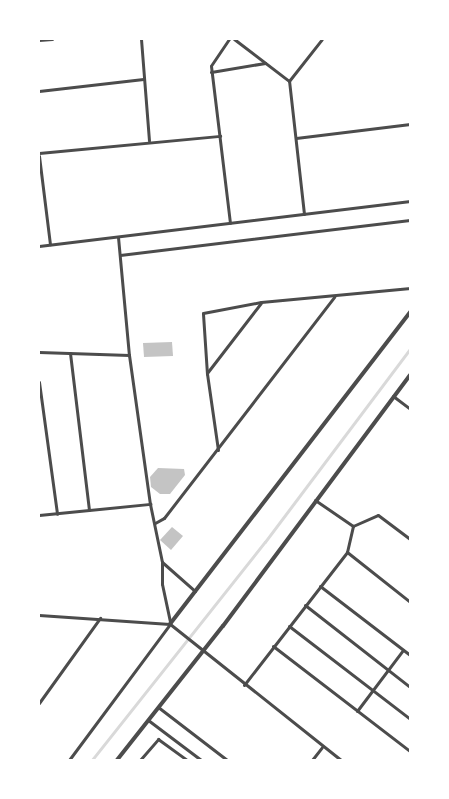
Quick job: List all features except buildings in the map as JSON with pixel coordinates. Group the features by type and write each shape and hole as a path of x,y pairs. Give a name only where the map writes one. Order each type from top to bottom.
{"street":[{"path":"39,40 52,39"},
{"path":"142,39 143,79 149,142"},
{"path":"229,39 211,61 211,72 230,223"},
{"path":"234,39 289,81 304,214"},
{"path":"289,81 322,39"},
{"path":"211,72 266,63"},
{"path":"39,91 143,79"},
{"path":"296,138 410,124"},
{"path":"50,244 40,188 39,154 220,136"},
{"path":"39,246 410,201"},
{"path":"120,255 410,220"},
{"path":"118,237 129,355 150,504 162,562 162,584 172,625"},
{"path":"218,450 207,374 202,313 262,302 335,297 410,288"},
{"path":"155,523 164,518 335,297"},
{"path":"207,374 262,302"},
{"path":"69,760 172,625 195,590 410,312"},
{"path":"39,352 129,355"},
{"path":"70,353 88,510"},
{"path":"117,760 410,375"},
{"path":"39,382 57,514"},
{"path":"393,396 410,409"},
{"path":"315,500 353,526"},
{"path":"39,515 150,504"},
{"path":"244,685 347,552 353,526 375,514 410,539"},
{"path":"347,552 410,602"},
{"path":"162,562 195,590"},
{"path":"320,586 410,655"},
{"path":"305,605 410,687"},
{"path":"39,615 163,621 172,625 244,685 341,760"},
{"path":"39,703 100,618"},
{"path":"289,626 410,719"},
{"path":"273,646 410,751"},
{"path":"356,711 403,650"},
{"path":"158,707 227,760"},
{"path":"148,720 201,760"},
{"path":"140,760 158,739 187,760"},
{"path":"312,760 322,747"}],"waterway":[{"path":"92,760 265,542 410,349"}]}
